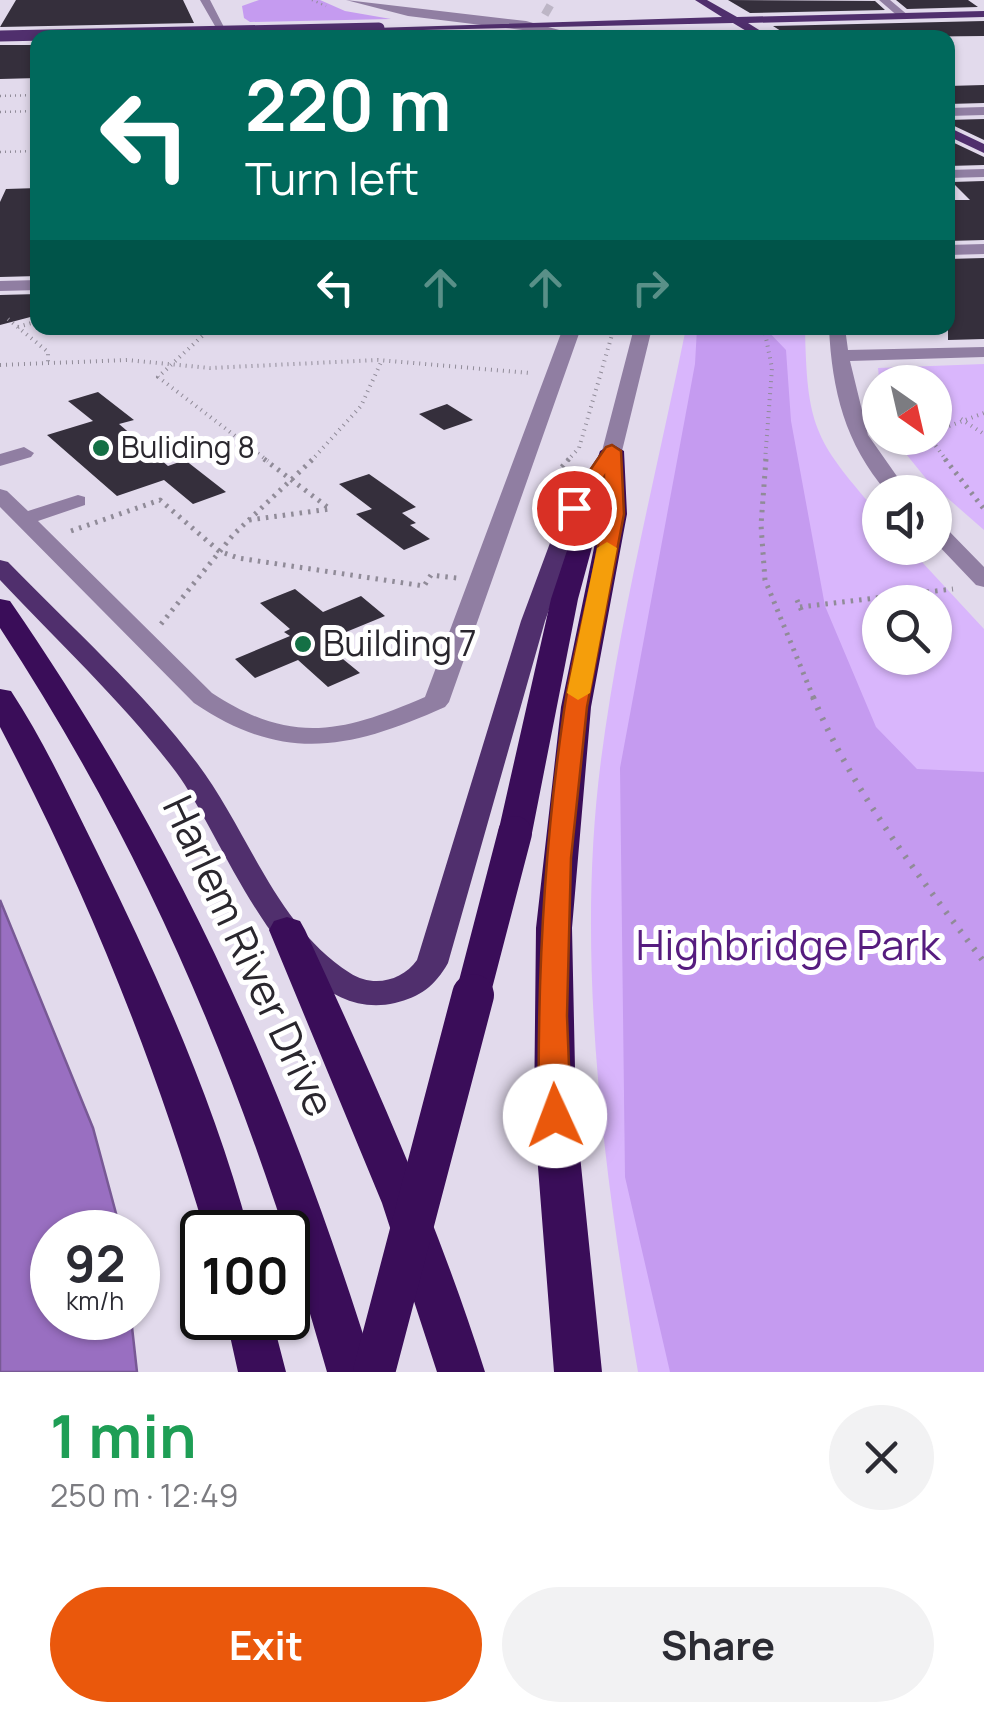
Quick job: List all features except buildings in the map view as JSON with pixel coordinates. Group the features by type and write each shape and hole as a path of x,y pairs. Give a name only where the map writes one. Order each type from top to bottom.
{"highway":[{"path":"374,1372 516,833 587,511 612,451"},
{"path":"578,1372 555,1116 554,928 576,707 614,514 612,451"},
{"name":"Harlem River Drive","path":"0,607 87,740 168,885 256,1075 305,1211 351,1372"},
{"path":"0,698 95,879 132,963 219,1210"},
{"path":"287,930 366,1103 407,1205 461,1372"},
{"path":"254,1340 262,1372"}],"main road":[{"path":"700,0 751,30"},
{"path":"403,8 419,20 407,27"},
{"path":"280,30 407,27 502,15 732,20 984,14"},
{"path":"0,36 30,35"},
{"path":"955,135 984,150"},
{"name":"Harlem River Drive","path":"0,567 188,769 287,930 331,976 357,990 398,990 428,971 534,621 574,508 612,451"}],"street":[{"path":"205,0 223,30"},
{"path":"351,0 502,15 514,30"},
{"path":"884,0 904,16"},
{"path":"911,0 929,15"},
{"path":"547,15 571,30"},
{"path":"298,30 373,28"},
{"path":"0,36 30,36"},
{"path":"955,112 984,111"},
{"path":"955,174 984,172"},
{"path":"955,250 984,249"},
{"path":"0,286 30,284"},
{"path":"0,495 147,643 233,721 266,733 334,738 378,729 436,702 570,335"},
{"path":"612,451 641,335"},
{"path":"838,335 850,426 881,475"},
{"path":"840,356 984,352"},
{"path":"0,460 24,453"},
{"path":"24,519 78,501"},
{"path":"952,547 984,580"}],"path":[{"path":"312,0 324,6"},
{"path":"0,96 30,95"},
{"path":"0,112 30,111"},
{"path":"0,152 30,151"},
{"path":"8,319 48,352 48,363"},
{"path":"18,327 30,323"},
{"path":"206,335 158,377 330,509 246,521"},
{"path":"560,469 579,448 612,335"},
{"path":"765,335 772,368 761,526 765,580 830,736 914,870 984,962"},
{"path":"0,365 126,360 168,366 382,360 555,376"},
{"path":"147,643 218,550 342,426 376,377 382,360"},
{"path":"984,413 961,418 936,431 935,444 984,509"},
{"path":"961,418 984,434"},
{"path":"44,540 160,500 218,550 238,558 424,586 431,576 480,581"},
{"path":"800,607 953,589"}],"green space":[{"path":"259,0 320,0 345,11 391,19 250,22 244,18 242,6"},
{"name":"Highbridge Park","path":"685,335 805,335 808,388 819,431 862,493 862,565 925,565 943,585 862,585 862,675 952,675 952,594 984,629 984,1372 638,1372 604,1144 592,989 594,836 618,651"},
{"name":"Highbridge Park","path":"697,335 772,335 786,350 791,421 825,606 876,727 917,769 984,772 984,1372 670,1372 625,1177 620,768 695,364"},
{"path":"984,364 984,530 952,502 952,475 923,475 907,455 952,455 952,365"}],"shaded area":[{"path":"0,900 93,1128 115,1210 30,1210 30,1340 133,1340 137,1372 0,1372"}],"tunnel":[{"path":"544,8 551,12"}],"slow traffic":[{"path":"578,693 607,548"}],"place":[{"name":"Buliding 8","path":"101,448"},
{"name":"Building 7","path":"303,644"}],"route":[{"path":"555,1116 552,1016 558,858 576,707 614,514 612,451 574,508"}]}
